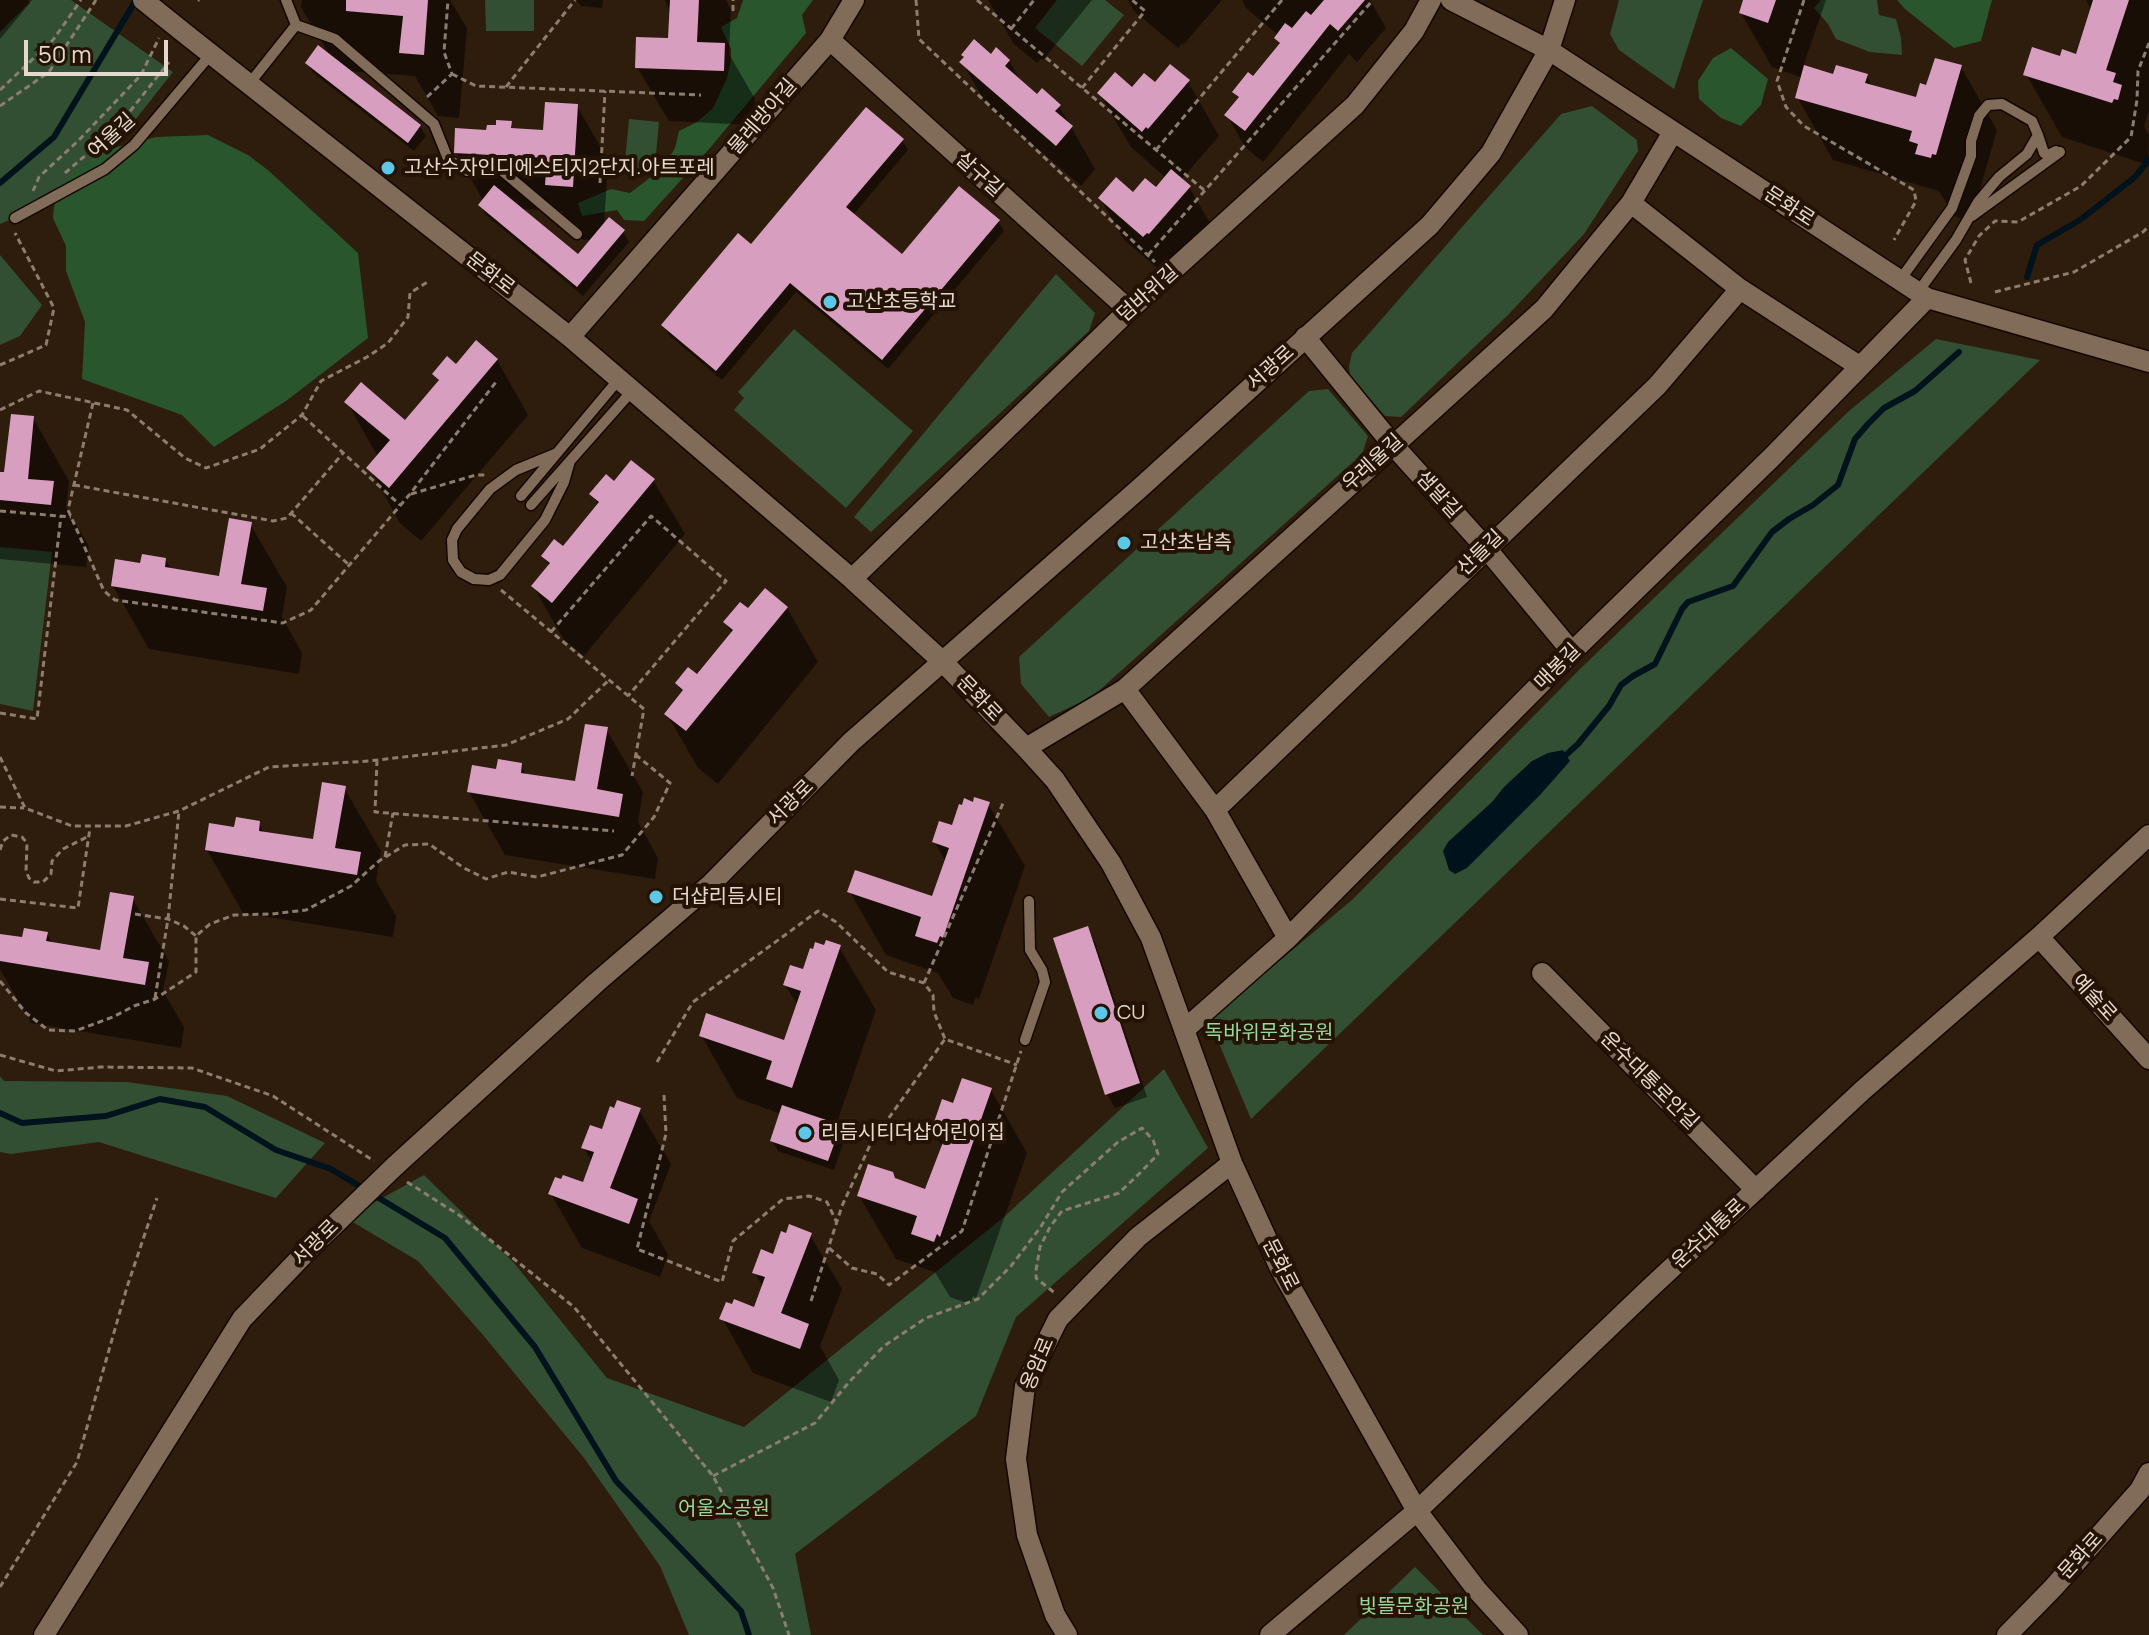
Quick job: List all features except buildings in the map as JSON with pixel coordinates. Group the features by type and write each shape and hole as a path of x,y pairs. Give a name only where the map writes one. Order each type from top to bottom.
{"street":[{"name":"문화로","path":"143,0 570,337 852,579 942,661 1055,780 1111,863 1151,938 1232,1163 1280,1268 1417,1511 1477,1590 1518,1635"},
{"name":"물레방아길","path":"570,337 830,40 854,0"},
{"name":"덤바위길","path":"852,579 1129,310 1355,105 1414,31 1431,0"},
{"name":"문화로","path":"1451,0 1549,50 1922,295 1966,311 2149,362"},
{"name":"서광로","path":"44,1635 242,1319 307,1251 597,982 711,884 851,742 1140,488 1430,225 1491,153 1549,50 1565,0"},
{"name":"살구길","path":"830,40 1129,310"},
{"name":"우레울길","path":"1026,748 1125,689 1544,309 1631,203 1673,132"},
{"path":"1631,203 1740,289 1859,366"},
{"name":"산들길","path":"1215,810 1657,386 1740,289"},
{"name":"매봉길","path":"1184,1030 1288,938 1572,652 1772,457 1922,295"},
{"name":"샘말길","path":"1305,337 1393,445 1486,548 1572,652"},
{"path":"1125,689 1215,810 1288,938"},
{"name":"운수대통로","path":"1270,1635 1417,1511 1637,1300 1863,1090 2039,937 2149,835"},
{"name":"예술로","path":"2039,937 2149,1059"},
{"name":"운수대통로안길","path":"1542,973 1756,1190"},
{"name":"옹암로","path":"1067,1635 1055,1615 1027,1535 1016,1459 1025,1386 1058,1319 1138,1237 1232,1163"},
{"name":"문화로","path":"2007,1635 2140,1490 2149,1473"}],"lane":[{"path":"286,0 296,25 335,39 434,124 448,159 467,171 500,169 577,234"},
{"path":"249,84 296,25"},
{"name":"여울길","path":"13,221 105,169 134,145 211,54"},
{"path":"1900,280 1952,208 1971,156 1971,141 1979,116 1988,105 2002,104 2032,121 2044,153 2048,155 2059,151 1970,217"},
{"path":"1922,295 1978,202 1999,177 2027,154 2038,135"},
{"path":"521,496 555,454 626,385"},
{"path":"531,505 570,461 626,385"},
{"path":"555,454 516,470 490,489 457,529 452,540 453,560 461,572 474,579 489,580 500,575 545,520 564,482 570,461"},
{"path":"1025,1040 1045,982 1030,950 1029,901"}],"path":[{"path":"0,90 53,40 81,0"},
{"path":"0,106 49,72 96,0"},
{"path":"448,0 444,52 452,74 476,86 701,95"},
{"path":"506,87 575,0"},
{"path":"733,0 733,11"},
{"path":"916,0 919,39 1169,275"},
{"path":"977,0 1204,190"},
{"path":"1011,29 1034,0"},
{"path":"1082,88 1145,11 1132,0"},
{"path":"1156,150 1282,0"},
{"path":"1148,255 1373,0"},
{"path":"1804,0 1777,81 1786,107 1804,126 1914,190 1916,201 1894,240"},
{"path":"38,192 29,198 39,177 141,75 159,37"},
{"path":"1971,283 1965,260 1979,236 1995,221 2018,222 2081,186 2131,137 2138,71 2149,43"},
{"path":"56,180 116,129 169,62"},
{"path":"415,107 452,74"},
{"path":"600,183 605,91"},
{"path":"0,365 46,345 54,308 13,221"},
{"path":"1995,292 2074,272 2149,226"},
{"path":"0,410 39,391 127,410 185,458 206,468 260,449 302,415 321,381 388,343 408,317 410,293 429,281"},
{"path":"93,403 68,510 104,591 115,600 283,623 311,610 410,494 496,382"},
{"path":"302,415 400,505"},
{"path":"74,485 273,521 287,518 344,452"},
{"path":"410,494 476,475 509,476"},
{"path":"0,511 71,517"},
{"path":"291,513 350,565"},
{"path":"0,713 37,719 61,516"},
{"path":"551,632 651,516 726,581 628,696"},
{"path":"489,580 644,709 632,776"},
{"path":"0,807 25,808 72,826 126,826 179,811 269,767 377,760 506,745 568,719 609,680"},
{"path":"0,981 26,1013 48,1030 75,1031 155,999 196,972 196,936 210,924 234,915 306,910 351,886 385,857 405,845 429,844 486,879 508,872 537,877 622,855 654,817 670,783 636,755"},
{"path":"0,757 25,808"},
{"path":"377,760 375,812 614,831"},
{"path":"924,983 1004,801"},
{"path":"155,999 168,919 179,811"},
{"path":"385,857 393,813"},
{"path":"0,899 78,908 91,826"},
{"path":"0,850 3,841 11,835 22,837 27,843 26,871 29,878 34,882 43,882 51,874 52,861 63,849 89,836"},
{"path":"657,1062 693,1002 818,911 836,922 888,972 924,983 933,995 934,1012 945,1039 1017,1065"},
{"path":"135,914 168,919 196,936"},
{"path":"811,1301 842,1206 871,1143 945,1039"},
{"path":"829,1247 852,1268 877,1274 889,1285 962,1231 1025,1040"},
{"path":"0,1055 56,1071 101,1067 192,1068 273,1096 373,1160"},
{"path":"664,1095 666,1134 637,1249 722,1282 733,1241 783,1199 809,1196 827,1202 837,1223"},
{"path":"713,1476 815,1423 884,1346 926,1318 978,1299 1011,1266 1062,1192 1118,1142 1142,1128 1153,1140 1158,1154 1119,1193 1062,1211 1050,1227 1040,1247 1036,1278 1058,1296"},
{"path":"396,1171 459,1215 574,1307 713,1476 773,1588 789,1635"},
{"path":"0,1587 77,1462 127,1287 157,1198"}],"green space":[{"path":"32,0 71,0 173,72 79,191 0,224 0,32"},
{"path":"485,0 534,0 534,31 486,31"},
{"path":"743,0 813,0 802,15 806,33 644,221 624,220 617,210 582,216 578,203 611,189 630,193 663,168 675,148 679,131 697,122 713,108 727,78 731,60 731,49 721,27 737,18"},
{"path":"1057,0 1105,0 1124,15 1082,66 1035,28"},
{"path":"1619,0 1703,0 1674,89 1619,50 1610,34"},
{"path":"1821,0 1877,0 1879,15 1896,19 1902,55 1870,52 1836,39 1814,8"},
{"path":"1897,0 1992,0 1981,41 1954,48"},
{"path":"1731,48 1768,79 1761,105 1741,126 1721,118 1699,99 1698,81 1713,58"},
{"path":"1592,106 1637,140 1638,151 1584,234 1508,315 1401,417 1385,416 1350,376 1352,353 1561,114"},
{"path":"629,119 659,122 654,175 624,172"},
{"path":"208,135 248,155 269,171 358,253 368,338 286,401 214,447 182,415 82,379 85,322 66,271 66,246 53,218 62,184 101,151 156,137"},
{"path":"0,255 42,305 20,336 0,345"},
{"path":"1056,274 1095,313 1089,331 871,532 854,517"},
{"path":"794,329 913,431 846,508 734,410 744,398 738,392"},
{"name":"독바위문화공원","path":"1936,339 2040,360 1251,1119 1209,1020 1353,899 1580,669 1849,411"},
{"path":"1328,389 1368,436 1362,454 1092,697 1049,717 1021,684 1019,657 1309,391"},
{"path":"0,547 52,552 33,711 0,704"},
{"name":"어울소공원","path":"1164,1069 1208,1148 1016,1317 976,1416 795,1554 811,1635 689,1635 660,1566 584,1458 483,1335 418,1261 346,1218 424,1175 515,1264 607,1378 744,1427 1004,1217"},
{"path":"0,1076 4,1081 127,1082 227,1096 325,1143 276,1198 99,1142 11,1154 0,1152"},
{"name":"빛뜰문화공원","path":"1415,1567 1483,1635 1344,1635"}],"water":[{"path":"1563,750 1570,761 1540,795 1467,868 1455,874 1449,870 1443,851 1448,842 1532,761"}],"waterway":[{"path":"0,183 54,137 136,0"},
{"path":"2027,277 2037,245 2080,220 2135,177 2149,159"},
{"path":"1566,755 1609,706 1621,685 1655,664 1688,602 1733,586 1772,532 1838,485 1855,439 1868,424 1884,408 1915,391 1959,352"},
{"path":"0,1113 22,1123 106,1116 160,1099 205,1107 276,1150 331,1169 445,1238 535,1347 616,1481 741,1611 749,1635"}],"place":[{"name":"고산수자인디에스티지2단지.아트포레","path":"388,168"},
{"name":"고산초등학교","path":"830,302"},
{"name":"고산초남측","path":"1124,543"},
{"name":"더샵리듬시티","path":"656,897"},
{"name":"CU","path":"1101,1013"},
{"name":"리듬시티더샵어린이집","path":"805,1133"}]}
